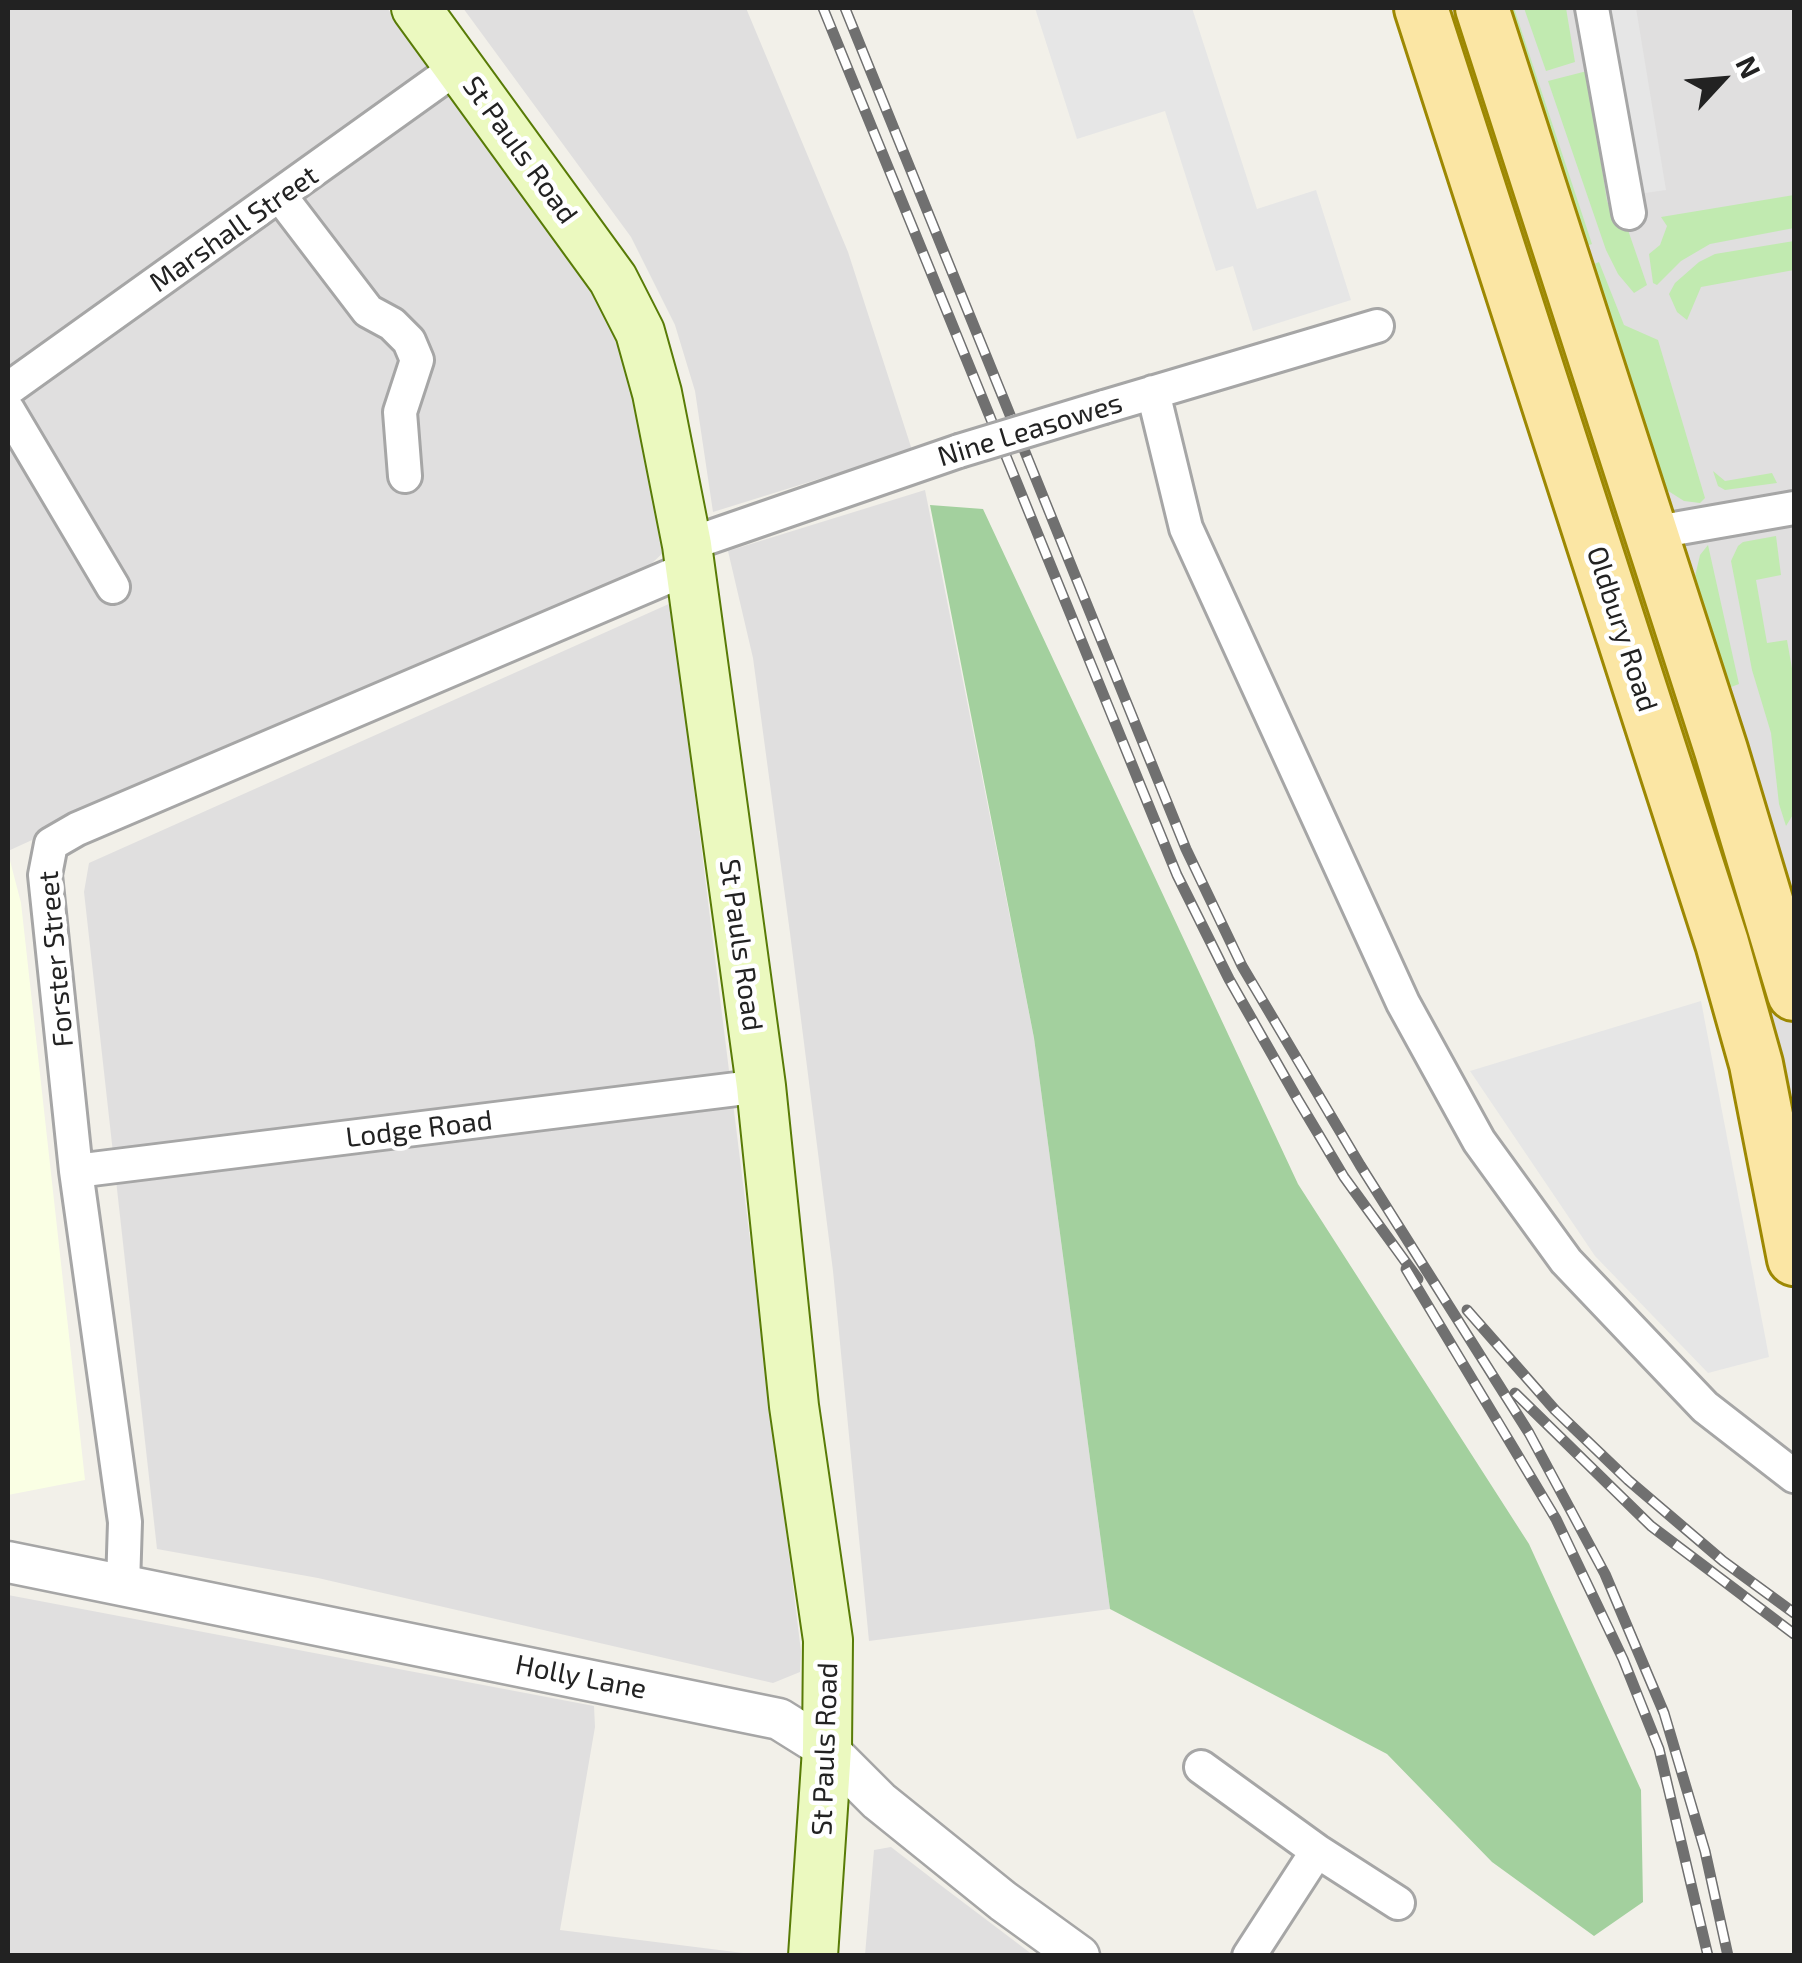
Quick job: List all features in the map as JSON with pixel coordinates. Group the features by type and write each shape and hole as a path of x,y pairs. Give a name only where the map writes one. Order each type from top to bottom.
{"main road":[{"name":"St Pauls Road","path":"416,8 613,279 640,332 658,393 688,556 761,1086 794,1406 828,1640 828,1750 814,1956"},
{"name":"Oldbury Road","path":"1421,8 1722,942 1756,1064 1794,1259"},
{"name":"Oldbury Road","path":"1482,8 1794,994"}],"street":[{"path":"1592,8 1629,213"},
{"name":"Marshall Street","path":"8,390 459,66"},
{"path":"281,197 368,311 392,324 409,341 417,360 400,412 406,476"},
{"name":"Nine Leasowes","path":"688,556 960,451 1377,326"},
{"path":"1153,392 1186,528 1403,1003 1480,1141 1566,1261 1705,1407 1794,1476"},
{"path":"8,410 113,587"},
{"path":"1651,533 1794,508"},
{"name":"Forster Street","path":"123,1585 125,1522 76,1171 44,875 51,844 688,556"},
{"name":"Lodge Road","path":"76,1171 761,1086"},
{"name":"Holly Lane","path":"8,1562 779,1719 828,1750 879,1801 1078,1956"},
{"path":"1201,1767 1317,1851 1398,1903"},
{"path":"1249,1956 1317,1851"}],"shaded area":[{"path":"8,8 387,8 594,283 633,380 665,551 650,565 435,656 8,851"},
{"path":"463,8 746,8 848,252 912,450 713,512 695,391 675,325 631,237"},
{"path":"1035,8 1192,8 1257,209 1316,190 1351,300 1253,331 1233,266 1216,271 1165,111 1077,139"},
{"path":"1449,8 1794,8 1794,1119 1739,916 1558,334 1547,316"},
{"path":"1607,8 1636,8 1666,190 1638,194"},
{"path":"925,490 1034,1038 1110,1609 869,1641 833,1271 790,933 753,658 728,551"},
{"path":"671,603 801,1651 800,1672 773,1683 318,1578 157,1549 84,892 89,863"},
{"path":"8,853 21,903 85,1480 8,1495"},
{"path":"1701,1001 1769,1357 1708,1373 1595,1256 1470,1071"},
{"path":"8,1595 594,1706 595,1727 560,1930 759,1955 8,1955"},
{"path":"891,1847 1033,1955 865,1955 874,1850"}],"green space":[{"path":"1508,8 1514,8 1592,244 1584,247"},
{"path":"1524,8 1566,8 1575,62 1546,71"},
{"path":"1587,71 1607,201 1611,210 1621,215 1647,285 1634,293 1618,274 1606,250 1548,81"},
{"path":"1794,195 1794,228 1710,244 1681,261 1657,285 1653,283 1649,254 1660,245 1667,226 1661,217"},
{"path":"1794,241 1794,270 1701,287 1687,320 1677,312 1669,294 1675,283 1699,262 1715,254"},
{"path":"1599,262 1624,325 1658,340 1705,498 1700,503 1684,501 1662,487 1589,266"},
{"path":"1713,471 1725,481 1772,473 1777,483 1725,490 1718,486"},
{"path":"930,505 983,509 1298,1184 1529,1544 1641,1790 1643,1902 1594,1936 1492,1862 1387,1754 1110,1609 1034,1038"},
{"path":"1776,536 1781,575 1756,580 1767,643 1787,640 1794,680 1794,813 1786,826 1779,804 1771,733 1752,670 1731,561 1743,542"},
{"path":"1708,545 1739,684 1726,689 1693,585 1700,555"}],"railway":[{"path":"823,8 1177,875 1229,979 1298,1100 1344,1177 1418,1279"},
{"path":"845,8 1186,849 1242,966 1360,1165 1529,1433 1605,1574 1664,1713 1705,1851 1728,1956"},
{"path":"1406,1269 1556,1519 1623,1659 1659,1749 1708,1956"},
{"path":"1467,1310 1555,1410 1628,1480 1723,1561 1794,1613"},
{"path":"1515,1393 1651,1526 1794,1634"}]}
